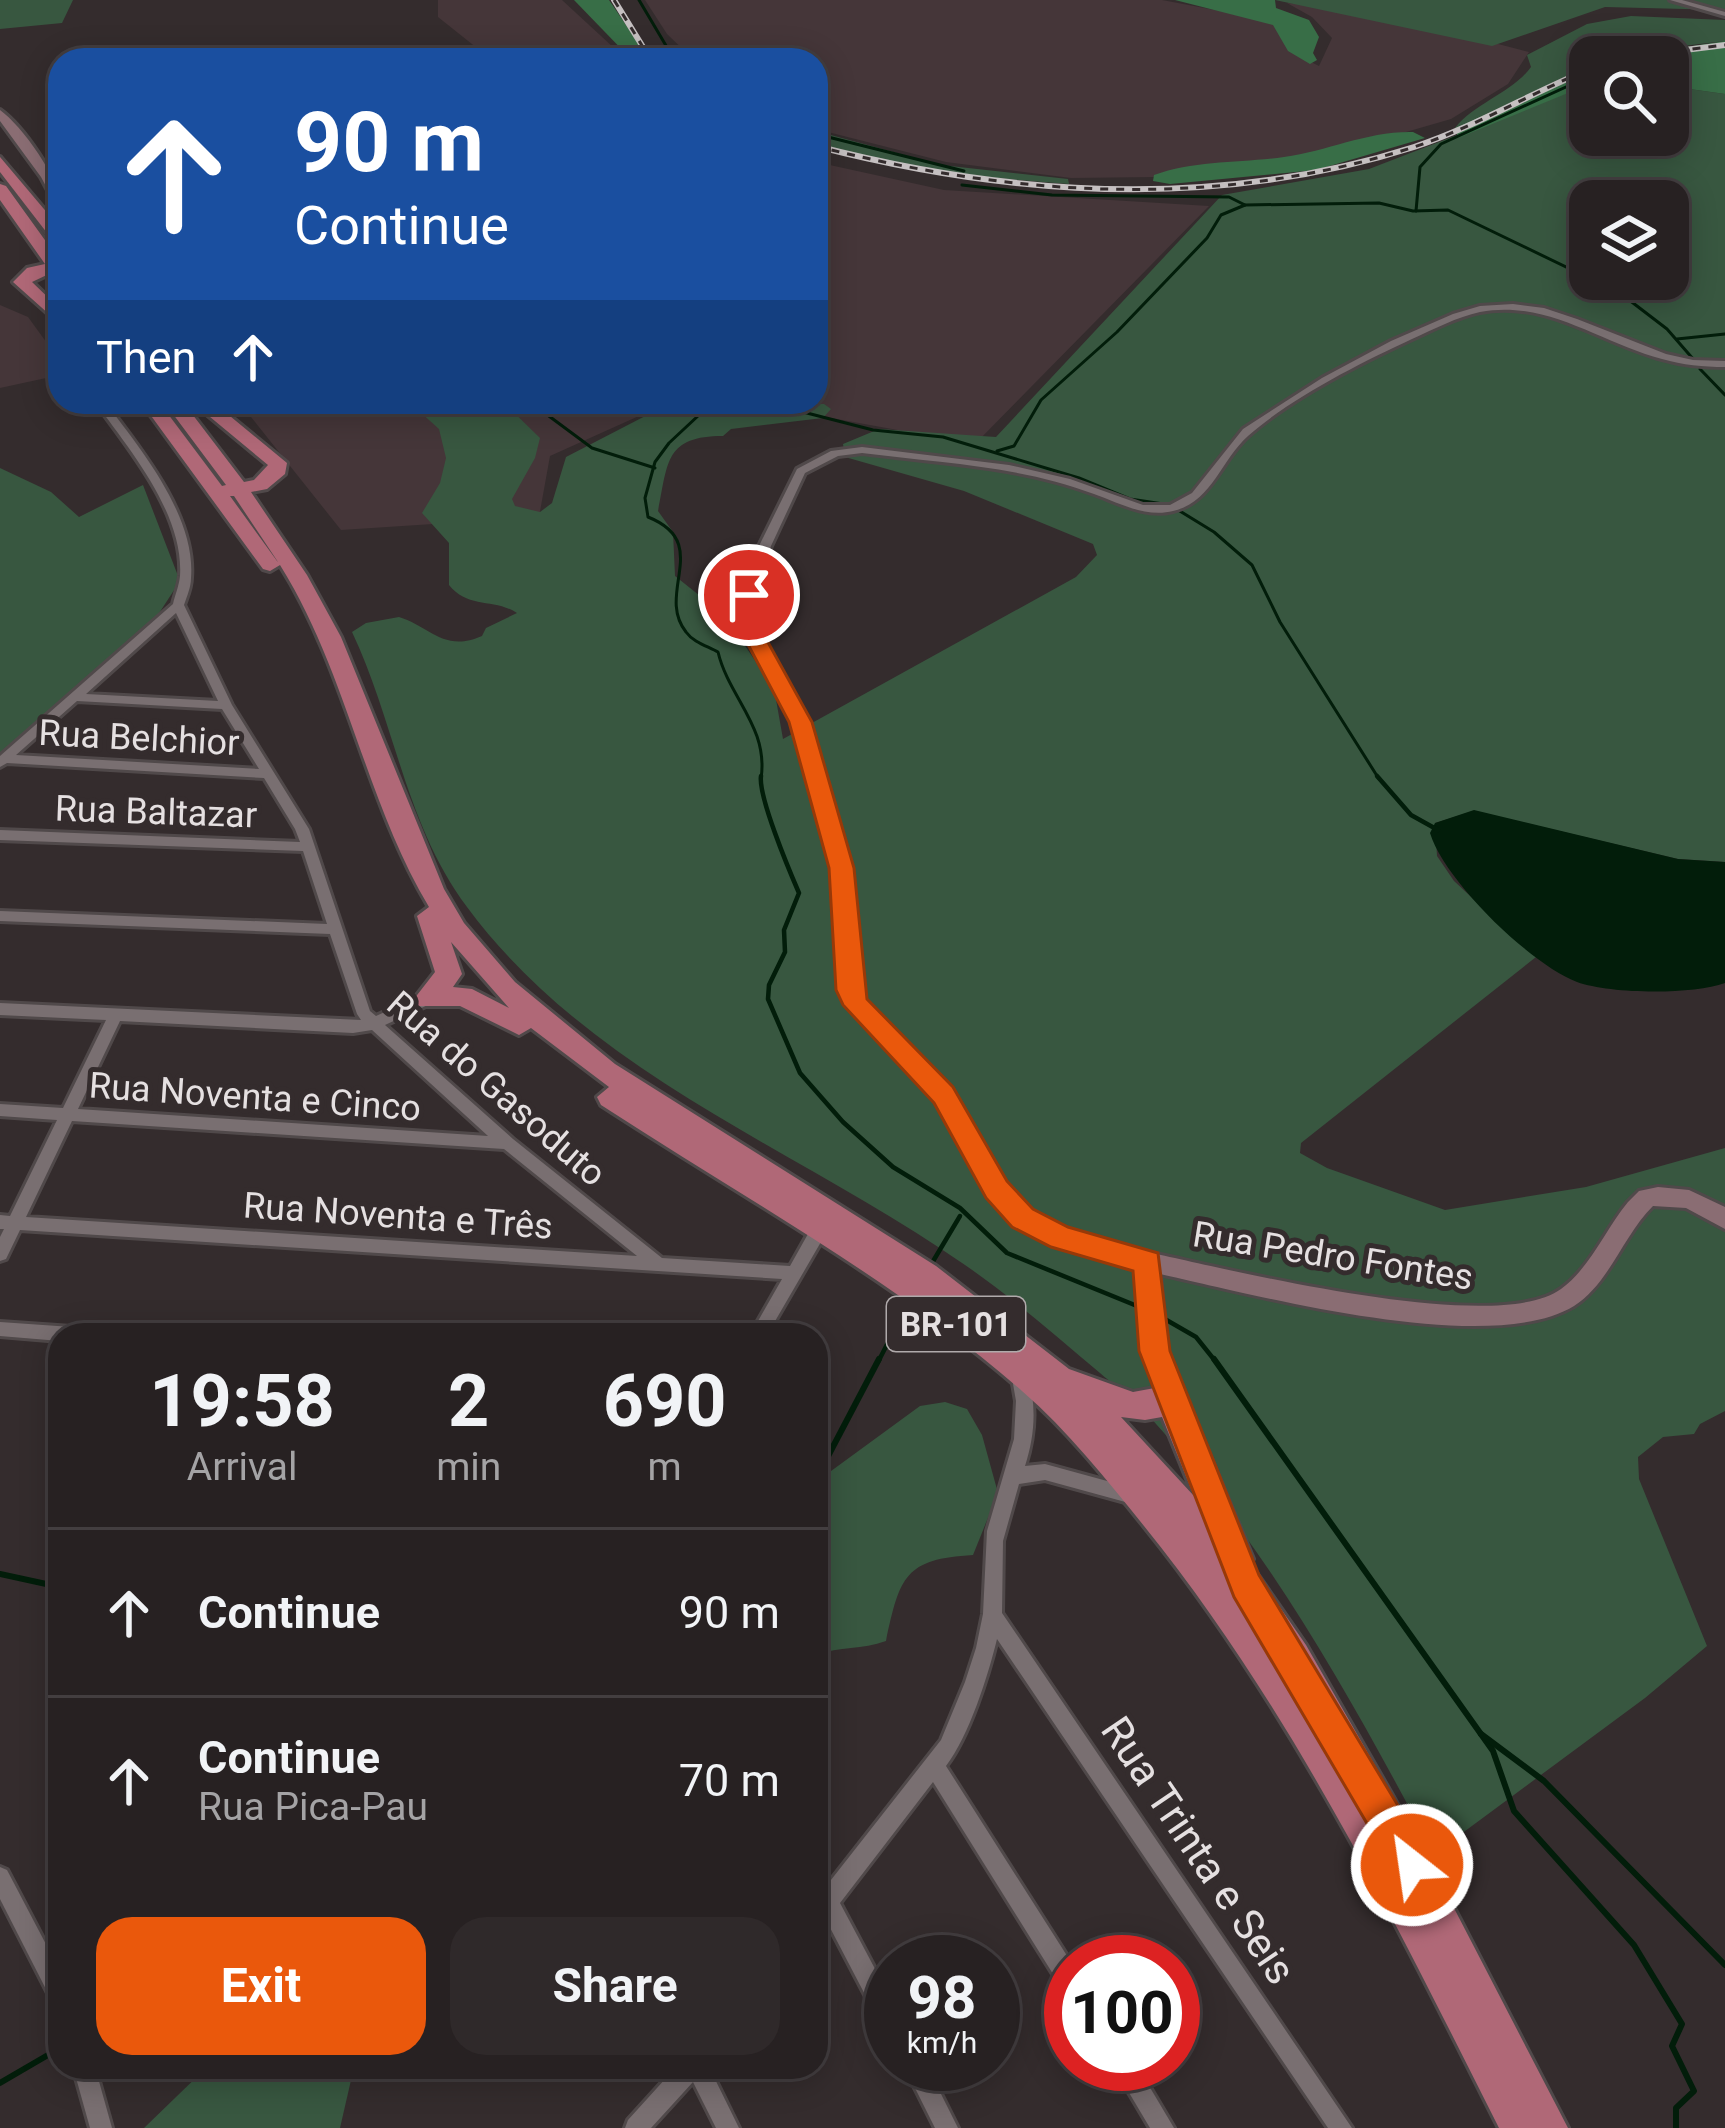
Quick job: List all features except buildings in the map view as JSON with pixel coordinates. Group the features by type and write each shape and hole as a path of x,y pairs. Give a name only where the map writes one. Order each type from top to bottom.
{"highway":[{"path":"0,162 48,214"},
{"path":"0,189 48,255"},
{"path":"48,271 27,274 22,282 48,307"},
{"name":"BR-101","path":"159,414 281,580 430,916 470,971 519,1025 599,1090 1033,1369 1177,1540 1312,1742 1521,2128"},
{"name":"BR-101","path":"181,414 241,491 297,576 330,638 418,859 449,918 482,964 593,1065 946,1291 1162,1485 1246,1585 1434,1902 1547,2128"},
{"path":"211,487 241,491 278,470 277,463 216,414"},
{"path":"427,999 449,974 430,916"},
{"path":"427,999 463,996 519,1025"},
{"path":"1033,1369 1122,1405 1155,1407 1172,1399 1246,1585"}],"street":[{"path":"1674,0 1725,14"},
{"path":"0,112 48,178"},
{"name":"Rua Pedro Fontes","path":"1725,364 1663,356 1530,308 1486,308 1457,315 1371,357 1247,431 1193,497 1175,507 1136,507 1032,473 862,450 835,453 806,467 796,478 765,546 747,608 754,635 800,722 841,868 850,990 856,1005 944,1095 997,1190 1022,1218 1061,1238 1148,1262 1436,1315 1520,1316 1563,1302 1582,1285 1647,1198 1670,1195 1725,1220"},
{"path":"3,761 178,605 186,586 183,556 159,484 109,414"},
{"name":"Rua do Gasoduto","path":"178,605 226,705 309,847 358,1004 373,1024 506,1143 661,1266"},
{"path":"75,697 226,705"},
{"name":"Rua Belchior","path":"3,761 269,774"},
{"name":"Rua Baltazar","path":"0,835 309,847"},
{"path":"0,916 334,929"},
{"path":"0,1009 373,1024 427,999"},
{"path":"0,1254 6,1222 116,1014"},
{"name":"Rua Noventa e Cinco","path":"0,1110 506,1143"},
{"name":"Rua Noventa e Três","path":"6,1222 793,1273"},
{"path":"765,1323 819,1230"},
{"path":"1148,1262 1155,1351 1172,1399"},
{"path":"0,1329 48,1332"},
{"path":"828,1901 934,1765 957,1726 992,1615 996,1532 1027,1428 1033,1369"},
{"path":"1016,1476 1045,1472 1072,1477 1145,1501"},
{"name":"Rua Trinta e Seis","path":"992,1615 1341,2128"},
{"path":"934,1765 1044,1939"},
{"path":"0,1877 48,1970"},
{"path":"828,1919 864,1977"},
{"path":"87,2079 101,2128"},
{"path":"636,2128 683,2079"},
{"path":"701,2079 728,2128"},
{"path":"928,2091 947,2128"},
{"path":"1140,2091 1163,2128"}],"shaded area":[{"path":"0,0 73,0 62,23 0,29"},
{"path":"438,0 562,0 614,48 477,48 438,17"},
{"path":"645,0 1162,0 1273,21 1295,54 1319,66 1332,38 1312,17 1287,3 1356,7 1529,52 1508,84 1451,119 1330,154 1156,177 1071,178 946,162 828,132 828,48 682,48"},
{"path":"1275,0 1725,0 1725,10 1605,7 1492,46"},
{"path":"1631,16 1725,20 1725,41 1689,45 1689,36 1569,36 1569,76 1455,128 1523,76 1531,67 1527,55 1587,24"},
{"path":"1689,89 1725,94 1725,862 1678,859 1474,811 1435,823 1437,856 1454,881 1536,957 1301,1143 1300,1153 1327,1168 1445,1210 1586,1187 1725,1148 1725,1411 1700,1424 1694,1434 1663,1437 1638,1457 1639,1479 1707,1646 1645,1698 1434,1854 1300,1617 1223,1506 1135,1401 965,1265 636,1064 574,1018 517,966 467,907 429,843 352,632 366,623 399,617 447,640 469,640 517,613 464,597 449,585 449,543 422,513 440,483 446,458 439,429 422,414 515,414 540,438 535,458 512,499 515,506 540,512 552,503 566,457 649,414 827,414 731,429 723,436 690,441 672,455 658,511 673,532 675,576 724,615 754,659 775,694 783,739 1076,577 1097,555 1093,544 964,491 845,457 843,444 879,429 996,437 1222,195 1369,169 1569,92 1569,156 1689,156"},
{"path":"828,134 941,165 1068,179 1069,184 941,171 828,151"},
{"path":"828,165 944,190 1209,206 975,444 809,414 828,414"},
{"path":"0,305 28,317 48,344 48,378 0,388"},
{"path":"249,414 643,414 550,456 539,517 341,530"},
{"path":"0,468 51,492 79,517 143,485 180,581 152,624 0,754"},
{"path":"1474,810 1678,859 1725,862 1725,983 1672,991 1609,989 1577,982 1536,958 1470,896 1430,833 1435,823"},
{"path":"945,1402 967,1409 982,1435 998,1493 973,1555 933,1561 909,1575 896,1601 886,1641 828,1652 828,1473 920,1406"},
{"path":"195,2079 351,2079 340,2128 144,2128"}],"green space":[{"path":"574,0 609,0 642,48 620,48"},
{"path":"1175,0 1275,0 1276,8 1309,20 1319,37 1313,53 1317,60 1310,64 1288,51 1273,25"},
{"path":"1725,41 1725,94 1689,89 1689,46"},
{"path":"1569,76 1569,93 1458,138 1455,128"},
{"path":"1413,132 1425,138 1316,170 1170,184 1153,181 1154,175 1186,167 1284,157"}],"waterway":[{"path":"639,0 667,48"},
{"path":"1416,211 1420,167 1441,144 1569,86"},
{"path":"828,137 964,171"},
{"path":"962,185 1052,195 1229,197 1245,205"},
{"path":"1245,205 1379,203 1416,211"},
{"path":"997,451 1014,446 1041,400 1117,332 1207,238 1221,215 1245,205"},
{"path":"1416,211 1448,210 1620,293 1667,329 1694,360"},
{"path":"1677,339 1725,334"},
{"path":"1700,369 1725,395"},
{"path":"546,414 592,448 653,468"},
{"path":"653,468 669,443 706,414"},
{"path":"811,414 873,430 943,437 1079,478 1130,499 1170,505 1214,532 1252,565 1280,622 1377,776"},
{"path":"653,468 645,498 648,517 677,540 678,617 689,635 718,652 754,728 761,779"},
{"path":"1377,776 1411,815 1438,830"},
{"path":"761,779 769,816 799,893 784,930 785,952 769,985 768,999 800,1073 843,1122 893,1167 960,1208 1007,1253 1142,1308"},
{"path":"929,1268 960,1216"},
{"path":"878,1362 911,1298"},
{"path":"1163,1318 1196,1337 1216,1362"},
{"path":"828,1456 879,1359"},
{"path":"1214,1359 1493,1751 1514,1811 1634,1945 1682,2024 1672,2046 1694,2091 1676,2108 1676,2128"},
{"path":"0,1574 48,1584"},
{"path":"1481,1734 1544,1781 1725,1965"},
{"path":"0,2083 48,2055"}],"railway":[{"path":"614,0 644,48"},
{"path":"1689,50 1725,45"},
{"path":"828,149 965,177 1040,185 1190,188 1265,181 1414,147 1569,79"}],"route":[{"path":"749,595 749,621 800,722 841,868 850,990 856,1005 944,1095 997,1190 1022,1218 1061,1238 1148,1262 1155,1351 1246,1585 1412,1865"}]}
